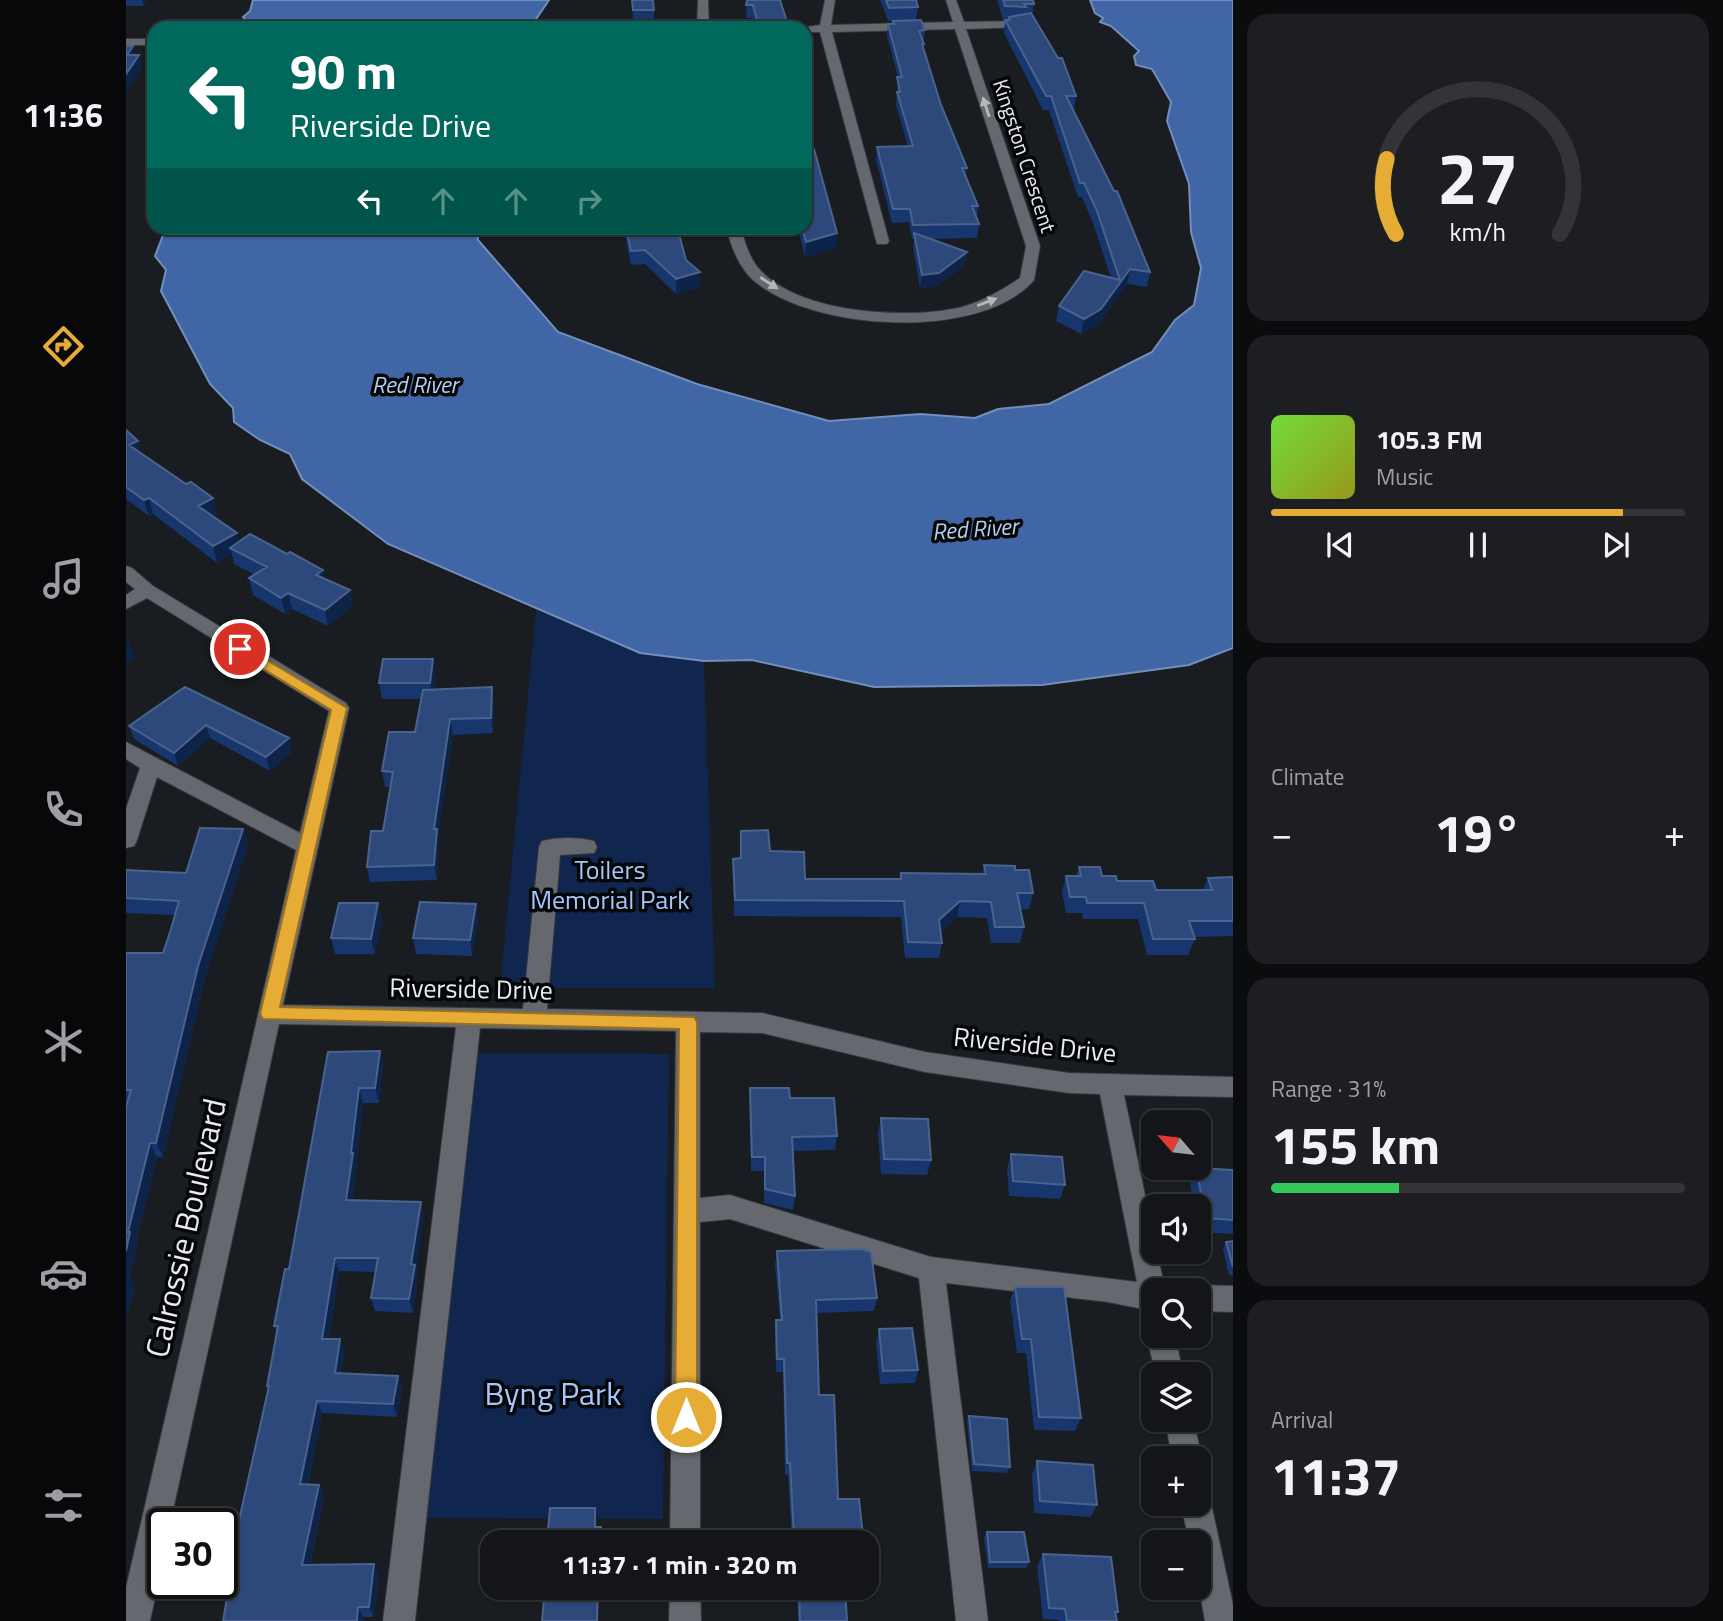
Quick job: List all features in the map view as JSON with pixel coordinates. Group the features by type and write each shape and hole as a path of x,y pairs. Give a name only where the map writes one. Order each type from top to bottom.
{"street":[{"path":"702,0 703,21"},
{"path":"831,0 825,28 882,241"},
{"name":"Kingston Crescent","path":"735,235 754,274 788,295 829,311 882,319 954,313 991,302 1027,280 1033,247 951,0"},
{"path":"812,29 1022,24"},
{"path":"126,42 147,42"},
{"path":"126,572 147,590 339,708 269,1014"},
{"path":"126,603 147,590"},
{"path":"126,749 151,765 307,847"},
{"path":"126,840 151,765"},
{"path":"534,1020 550,847 586,847"},
{"name":"Riverside Drive","path":"269,1014 762,1023 925,1062 1069,1083 1233,1087"},
{"name":"Calrossie Boulevard","path":"134,1621 269,1014"},
{"path":"399,1621 469,1019"},
{"path":"685,1530 688,1022"},
{"path":"1110,1084 1149,1278"},
{"path":"687,1211 730,1207 932,1269 1141,1295"},
{"path":"932,1269 972,1621"},
{"path":"1211,1298 1233,1299"},
{"path":"1199,1516 1220,1621"},
{"path":"685,1600 685,1621"}],"green space":[{"name":"Toilers Memorial Park","path":"536,610 641,653 704,661 715,988 500,988"},
{"name":"Byng Park","path":"475,1053 669,1054 663,1519 427,1518"}],"water":[{"path":"253,0 549,0 535,21 246,21 243,17 250,11"},
{"name":"Red River","path":"1090,0 1233,0 1233,648 1189,665 1042,685 874,687 752,660 704,661 640,653 388,544 302,479 290,454 260,440 234,422 233,408 210,384 161,291 166,270 155,256 163,235 478,235 478,240 558,332 697,384 829,421 920,414 975,418 998,409 1049,404 1152,352 1175,320 1194,305 1201,268 1191,232 1189,184 1167,121 1171,102 1152,69 1136,65 1134,56 1139,51 1111,26 1100,22 1103,18 1095,13"}],"building":[{"path":"632,0 653,0 654,10 633,10"},
{"path":"747,0 780,0 787,21 757,21 753,5 746,5"},
{"path":"886,0 916,0 918,7 889,8"},
{"path":"1003,0 1033,0 1034,4 1024,4 1026,7 1005,6"},
{"path":"1031,13 1058,58 1062,58 1076,96 1066,96 1114,191 1117,191 1150,272 1130,269 1101,309 1084,319 1059,306 1084,271 1120,280 1097,211 1084,183 1080,183 1051,96 1046,96 1005,20"},
{"path":"921,20 925,30 919,31 922,44 941,105 967,168 962,168 978,206 972,206 979,224 913,225 910,209 893,209 877,147 913,146 897,92 900,92 897,77 902,77 888,24 894,24 893,21"},
{"path":"126,46 133,46 127,55 139,55 126,74"},
{"path":"814,149 837,233 806,242 804,235 812,235"},
{"path":"914,233 967,252 939,273 922,275"},
{"path":"628,235 679,235 686,260 700,272 676,279 645,250 631,251"},
{"path":"126,430 138,441 129,445 186,484 191,482 213,498 198,506 237,533 213,546 149,498 144,500 126,487"},
{"path":"250,534 323,570 316,575 350,590 325,610 288,593 281,598 249,578 267,567 230,548"},
{"path":"383,659 433,659 430,683 379,683"},
{"path":"185,687 289,738 266,757 206,725 174,753 129,726"},
{"path":"492,687 491,718 450,719 434,829 437,829 434,865 367,867 371,831 383,831 393,772 382,771 389,732 415,732 423,690"},
{"path":"200,828 243,829 198,966 156,1143 150,1143 128,1232 126,1251 126,1107 131,1090 126,1090 126,953 163,953 179,901 126,898 126,870 186,873"},
{"path":"768,830 770,851 804,852 805,879 901,879 901,873 986,874 984,865 1015,866 1015,870 1029,870 1033,893 1017,893 1024,927 995,927 991,902 960,901 939,920 942,943 908,942 904,901 735,900 733,859 741,858 741,831"},
{"path":"1079,867 1100,867 1102,876 1116,876 1117,881 1153,881 1156,890 1212,890 1208,878 1233,877 1233,921 1189,921 1195,939 1153,939 1144,903 1087,903 1086,897 1070,897 1066,876 1081,876"},
{"path":"420,902 476,904 470,940 413,938"},
{"path":"339,903 378,903 371,939 331,938"},
{"path":"380,1051 375,1088 359,1088 346,1200 421,1202 411,1264 415,1265 409,1299 371,1298 378,1258 335,1258 322,1339 340,1339 335,1373 398,1376 393,1404 317,1401 300,1484 319,1485 302,1565 374,1564 369,1607 358,1607 357,1621 223,1621 227,1599 238,1599 238,1525 269,1386 278,1326 274,1326 285,1269 289,1269 328,1052"},
{"path":"750,1088 789,1088 790,1098 834,1098 837,1136 792,1137 795,1196 765,1189 765,1157 752,1157"},
{"path":"881,1118 928,1119 931,1160 884,1159"},
{"path":"1011,1154 1062,1157 1065,1185 1013,1181"},
{"path":"1211,1169 1233,1170 1233,1220 1211,1218 1211,1194 1201,1194 1198,1180 1211,1180"},
{"path":"1233,1241 1233,1267 1226,1242"},
{"path":"862,1249 871,1252 877,1298 816,1300 819,1395 834,1395 838,1499 859,1499 862,1530 794,1530 790,1463 787,1463 784,1359 777,1359 776,1320 782,1320 777,1251"},
{"path":"1015,1287 1064,1287 1081,1418 1039,1417 1031,1339 1022,1339"},
{"path":"912,1328 918,1370 883,1371 879,1329"},
{"path":"969,1416 1007,1419 1010,1467 974,1464"},
{"path":"1037,1461 1093,1465 1097,1505 1040,1501"},
{"path":"550,1508 595,1508 595,1527 601,1527 601,1530 548,1530"},
{"path":"987,1532 1024,1532 1029,1562 990,1562"},
{"path":"1043,1554 1111,1557 1117,1621 1067,1621 1065,1609 1049,1608"},
{"path":"544,1600 598,1600 597,1621 542,1621"},
{"path":"799,1600 846,1600 847,1621 800,1621"}],"route":[{"path":"240,649 339,708 269,1014 688,1022 686,1417"}]}
